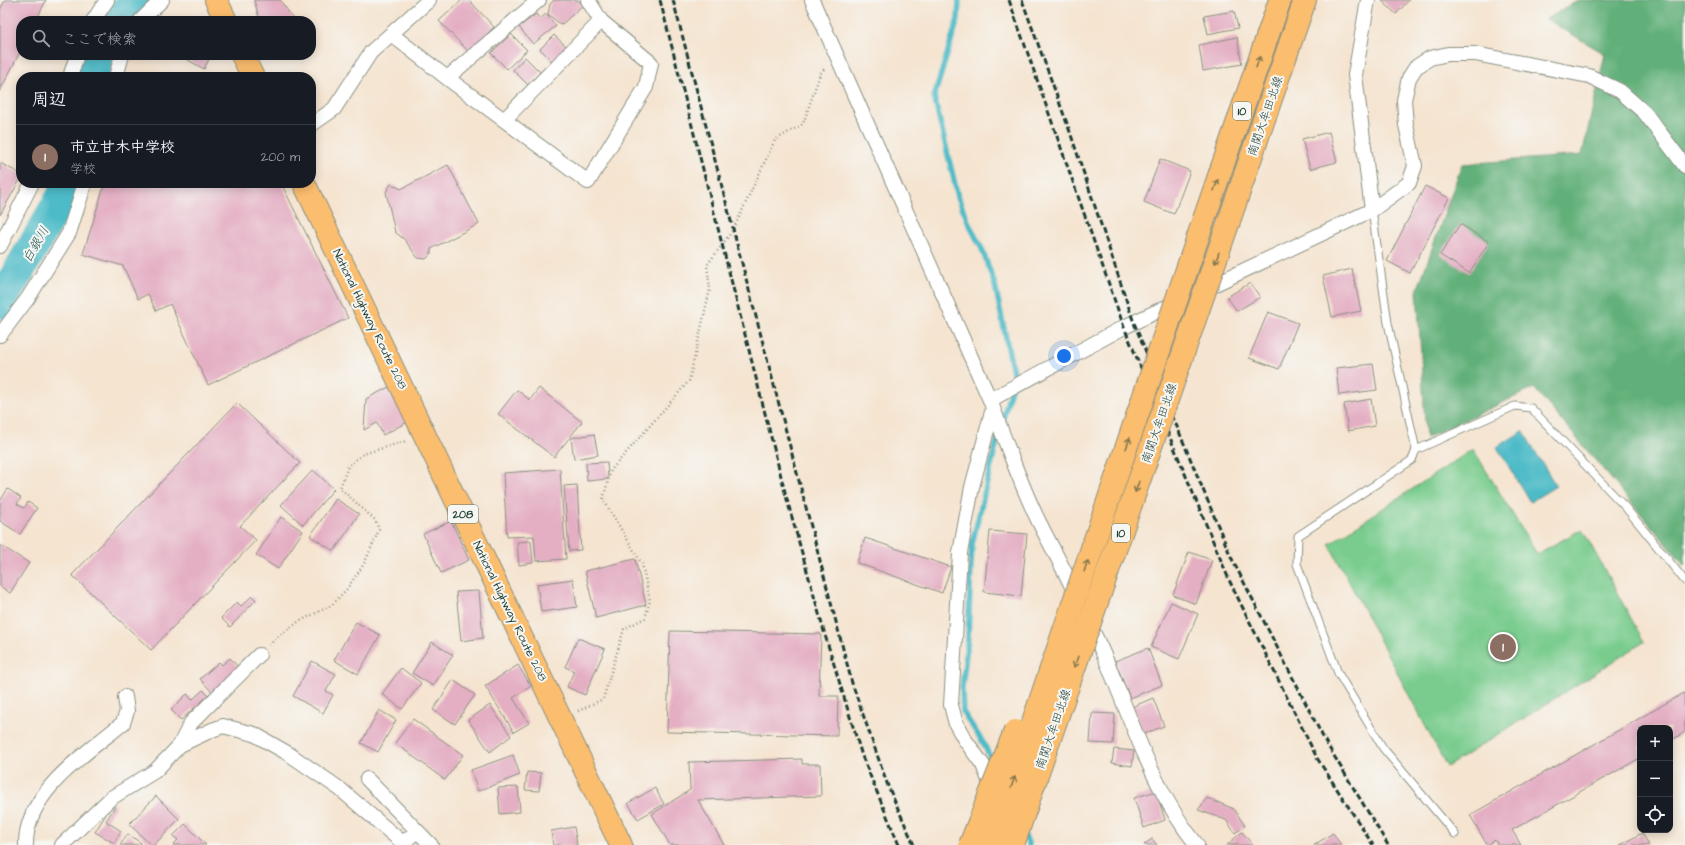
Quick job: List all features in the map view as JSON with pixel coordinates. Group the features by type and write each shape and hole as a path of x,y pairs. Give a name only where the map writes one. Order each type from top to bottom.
{"main road":[{"path":"216,0 224,16"},
{"name":"南関大牟田北線","path":"991,845 1280,0"},
{"name":"南関大牟田北線","path":"1014,845 1305,0"},
{"path":"244,60 250,72"},
{"name":"National Highway Route 208","path":"306,188 562,718 621,845"},
{"path":"970,845 1027,702 1057,652"},
{"path":"1021,845 1047,748"}],"street":[{"path":"96,16 107,0"},
{"path":"145,16 162,0"},
{"path":"316,122 334,109 371,52 429,0"},
{"path":"448,78 539,0"},
{"path":"391,34 588,182 646,86 651,63 601,21 588,0"},
{"path":"812,0 992,404 1038,520 1062,563 1113,676 1145,758 1184,829 1197,845"},
{"path":"1368,0 1355,76 1372,210"},
{"path":"504,120 601,21"},
{"path":"1014,845 983,764 965,740 956,724 951,706 960,553 972,487 992,404 1124,327 1372,210 1409,183 1415,166 1406,125 1404,100 1409,78 1416,67 1430,58 1448,54 1475,54 1589,76 1620,91 1645,113 1685,166"},
{"path":"72,72 75,60"},
{"path":"117,72 121,60"},
{"path":"0,246 29,188"},
{"path":"0,335 28,298 69,232 83,188"},
{"path":"62,845 111,798 155,771 180,745 191,724 259,655"},
{"path":"26,845 31,816 41,799 58,778 123,722 126,711 125,697"},
{"path":"180,745 223,726 254,734 289,754 340,789 403,843 417,831"},
{"path":"367,779 431,845"}],"lane":[{"path":"1372,210 1388,323 1416,450 1412,460 1298,536 1297,564 1338,673 1383,748 1455,834"},
{"path":"1416,450 1515,406 1531,408 1626,508 1685,582"}],"path":[{"path":"562,718 603,699 624,629 645,618 650,601 642,564 603,498 611,470 689,381 710,289 707,265 733,230 775,140 803,124 820,74 835,52"},
{"path":"259,655 280,635 298,622 332,605 346,590 364,564 379,530 376,521 340,488 348,466 363,454 426,435"}],"green space":[{"path":"1579,0 1685,0 1685,566 1534,388 1426,438 1417,291 1462,164 1582,155 1605,54 1546,19"},
{"path":"1473,449 1537,554 1582,529 1644,642 1447,767 1329,544"}],"water":[{"path":"1523,431 1556,486 1530,502 1497,447"}],"building":[{"path":"5,0 46,0 38,16 16,16 16,60 0,91 0,10"},
{"path":"254,0 280,0 291,16 259,16"},
{"path":"462,0 469,0 494,27 469,52 439,21"},
{"path":"554,0 578,0 583,5 561,25 548,14 550,4"},
{"path":"1381,0 1409,0 1396,14"},
{"path":"1234,11 1238,28 1208,34 1204,16"},
{"path":"536,14 540,19 546,14 556,26 533,44 519,27"},
{"path":"511,34 527,50 507,69 491,53"},
{"path":"554,35 567,47 552,61 540,49"},
{"path":"1237,37 1242,64 1203,71 1199,45"},
{"path":"525,57 541,73 529,86 513,70"},
{"path":"188,60 208,60 204,69"},
{"path":"1329,132 1337,162 1310,169 1302,139"},
{"path":"1160,159 1190,171 1174,214 1144,202"},
{"path":"0,163 16,171 16,187 0,215"},
{"path":"448,165 479,224 431,249 431,254 426,259 418,258 404,239 395,232 386,192 391,184 401,189"},
{"path":"1425,186 1449,198 1410,273 1387,261"},
{"path":"103,188 283,188 348,318 208,385 170,304 156,311 148,294 138,299 123,266 83,254"},
{"path":"1460,224 1489,242 1469,273 1440,255"},
{"path":"1352,269 1361,311 1332,317 1323,276"},
{"path":"1250,283 1260,297 1237,311 1227,297"},
{"path":"1268,312 1298,323 1279,369 1249,358"},
{"path":"1373,364 1377,390 1339,395 1336,368"},
{"path":"393,385 411,420 383,435 377,423 364,430 366,399"},
{"path":"539,388 582,422 554,457 498,414 517,390 530,400"},
{"path":"1371,399 1375,426 1348,431 1344,404"},
{"path":"237,403 300,463 240,526 256,540 151,650 72,575"},
{"path":"594,434 598,455 574,459 571,438"},
{"path":"607,462 608,479 587,481 586,463"},
{"path":"560,469 566,559 536,561 534,536 507,537 503,473"},
{"path":"313,470 334,489 303,525 281,505"},
{"path":"577,485 581,550 569,551 564,486"},
{"path":"8,489 21,498 17,504 24,508 28,502 37,508 20,534 0,521 0,501"},
{"path":"336,499 359,514 334,551 310,536"},
{"path":"281,517 303,531 278,569 256,555"},
{"path":"451,521 469,560 441,573 423,534"},
{"path":"990,531 1027,534 1021,596 984,592"},
{"path":"865,538 951,567 942,593 857,563"},
{"path":"531,541 533,563 519,565 517,542"},
{"path":"0,545 29,563 10,593 0,586"},
{"path":"1189,552 1212,560 1196,604 1173,595"},
{"path":"635,559 646,605 596,618 585,571"},
{"path":"573,579 577,607 541,612 537,584"},
{"path":"479,591 483,638 461,641 456,592"},
{"path":"252,596 256,600 230,627 221,618 237,602 241,606"},
{"path":"1171,602 1198,614 1179,659 1151,647"},
{"path":"356,622 380,635 358,674 334,660"},
{"path":"670,631 821,634 819,696 838,696 837,736 667,732"},
{"path":"578,638 605,649 585,695 567,687 574,671 565,667"},
{"path":"432,642 453,655 433,686 412,673"},
{"path":"1148,648 1162,685 1130,698 1115,661"},
{"path":"230,658 239,668 213,693 200,679 219,662 222,665"},
{"path":"312,661 336,674 326,691 333,695 323,713 293,696"},
{"path":"518,665 531,686 513,698 529,723 514,732 485,686"},
{"path":"401,668 421,683 402,709 382,694"},
{"path":"453,680 475,695 455,724 433,710"},
{"path":"203,690 211,698 196,711 194,708 181,720 171,710 187,694 192,700"},
{"path":"1684,693 1685,732 1673,739 1673,725 1637,725 1637,760 1512,830 1521,845 1498,845 1495,840 1487,845 1470,815"},
{"path":"1153,698 1164,726 1144,734 1132,707"},
{"path":"490,705 511,736 490,752 468,720"},
{"path":"379,710 396,720 378,752 361,743"},
{"path":"1092,713 1115,714 1113,744 1090,743"},
{"path":"413,719 463,755 445,780 395,743"},
{"path":"1114,749 1134,751 1132,766 1112,763"},
{"path":"513,755 520,775 478,791 471,770"},
{"path":"802,759 802,764 820,764 821,796 698,800 724,845 670,845 652,814 690,790 689,762"},
{"path":"527,772 541,773 539,791 525,790"},
{"path":"518,787 520,812 500,814 498,788"},
{"path":"655,788 664,804 638,819 628,803"},
{"path":"1156,791 1165,820 1144,828 1134,798"},
{"path":"156,796 179,819 154,845 151,845 129,824"},
{"path":"1207,798 1234,809 1245,826 1235,833 1226,820 1198,810"},
{"path":"113,803 116,805 106,821 121,831 114,843 95,832"},
{"path":"185,824 206,845 173,845 178,840 173,836"},
{"path":"574,827 577,845 553,845 551,831"},
{"path":"1242,832 1253,845 1227,845"},
{"path":"1333,833 1341,845 1314,845"},
{"path":"1642,833 1649,845 1620,845"},
{"path":"128,834 141,843 140,845 120,845"},
{"path":"1152,839 1157,845 1144,845"}],"waterway":[{"name":"白銀川","path":"123,16 134,0"},
{"path":"959,0 958,19 934,97 958,197 969,224 982,249 995,285 1014,377 1002,423"},
{"name":"白銀川","path":"94,72 97,60"},
{"name":"白銀川","path":"0,303 63,195 65,188"},
{"path":"994,766 984,744 963,712 962,688 968,638 972,544 999,433"},
{"path":"1023,832 1029,845"}],"railway":[{"path":"660,0 786,496 825,635 862,756 899,845"},
{"path":"673,0 852,683 888,786 914,845"},
{"path":"1009,0 1124,327 1230,582 1317,758 1373,845"},
{"path":"1022,0 1069,129 1134,323 1231,557 1325,741 1388,845"}],"place":[{"name":"市立甘木中学校","path":"1503,647"}]}
